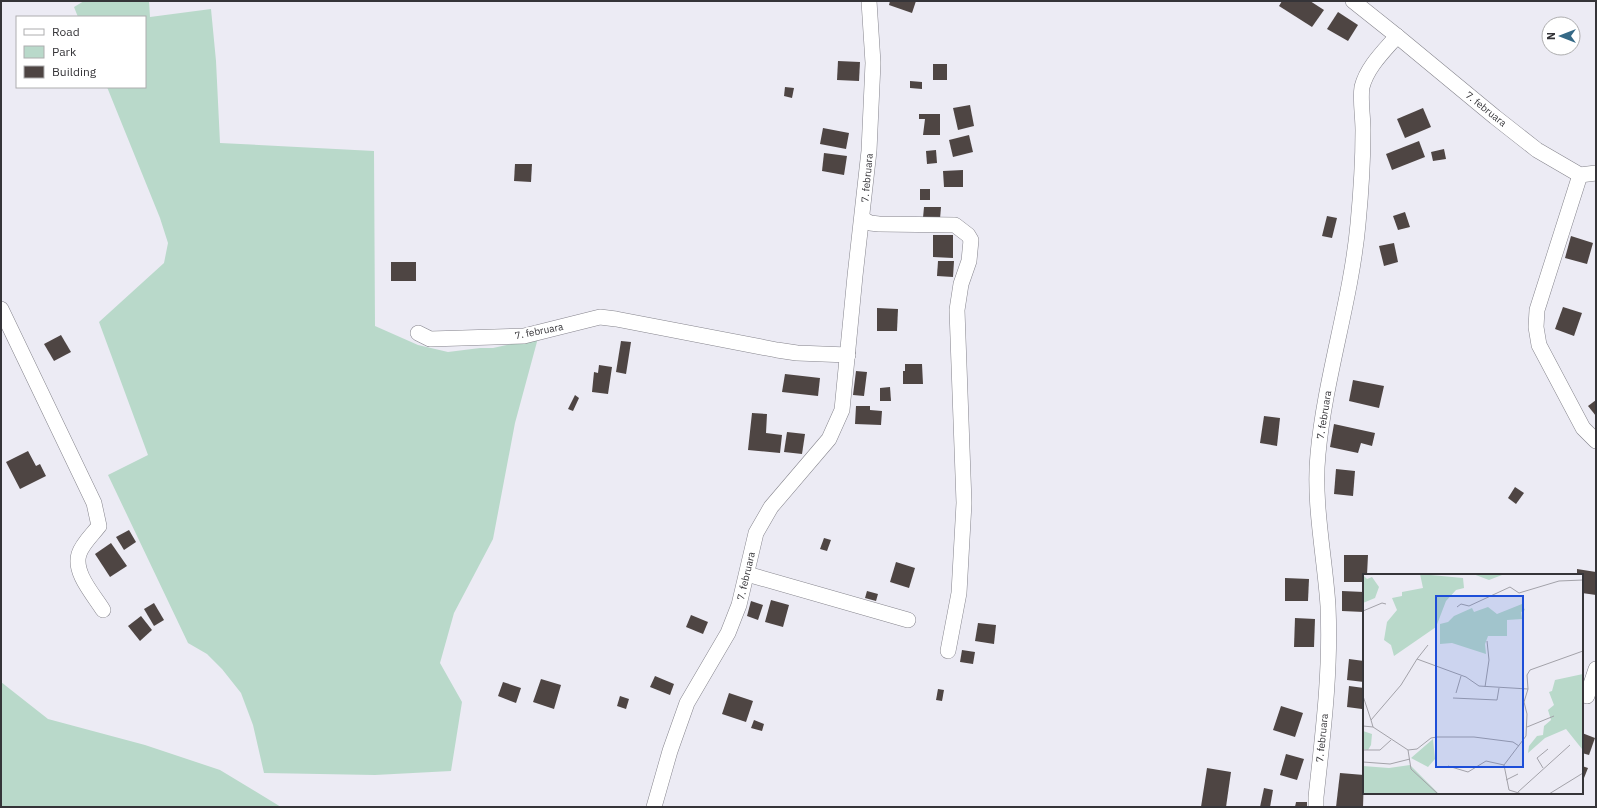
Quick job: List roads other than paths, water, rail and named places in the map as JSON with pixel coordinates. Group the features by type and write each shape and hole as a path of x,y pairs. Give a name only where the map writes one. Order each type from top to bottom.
{"street":[{"name":"7. februara","path":"654,807 670,751 687,703 728,633 739,605 756,533 764,519 829,439 842,410 869,151 873,63 869,1"},
{"name":"7. februara","path":"1353,1 1537,150 1580,176"},
{"name":"7. februara","path":"1316,807 1329,653 1317,456 1358,224 1363,132 1362,88 1369,71 1397,36"},
{"path":"1596,173 1580,176 1537,310 1536,327 1539,345 1564,394 1583,428 1596,441"},
{"path":"863,219 870,223 879,224 955,225 968,235 971,240 969,261 961,284 957,310 964,503 959,593 948,651"},
{"path":"1,309 94,503 99,526 85,544 79,555 79,574 104,610"},
{"name":"7. februara","path":"418,333 430,339 524,336 600,317 777,350 798,353 848,355"},
{"path":"747,574 908,620"},
{"path":"1587,696 1596,669"}]}
